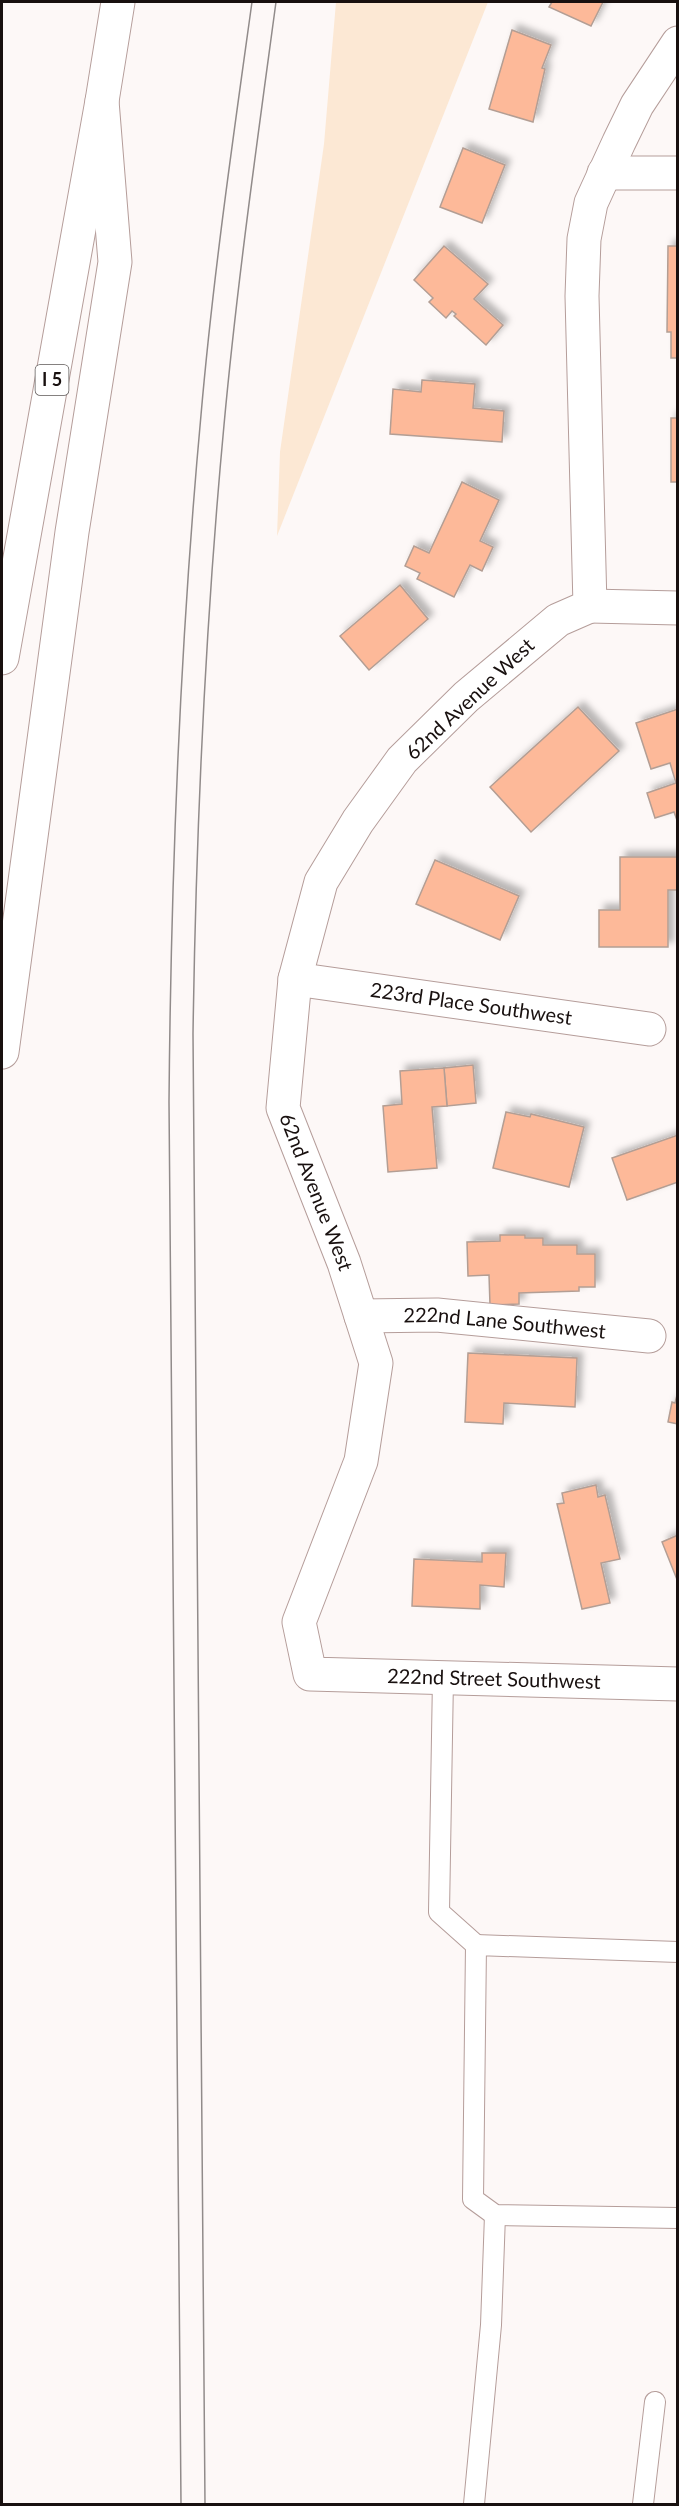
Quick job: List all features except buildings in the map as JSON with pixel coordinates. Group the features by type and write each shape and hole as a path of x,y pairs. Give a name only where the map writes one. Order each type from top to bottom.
{"main road":[{"name":"I 5","path":"2,658 118,2"},
{"path":"678,43 637,105 591,203 584,239 582,269 590,606 678,608"},
{"path":"2,1052 72,532 115,262 102,101"},
{"path":"604,173 678,173"},
{"name":"62nd Avenue West","path":"310,1674 299,1622 361,1461 376,1363 344,1263 283,1108 295,979 321,882 358,821 402,760 466,697 558,620 590,606"},
{"name":"223rd Place Southwest","path":"295,979 649,1029"},
{"name":"222nd Lane Southwest","path":"361,1316 437,1315 649,1336"},
{"name":"222nd Street Southwest","path":"310,1674 678,1684"}],"lane":[{"path":"443,1678 439,1912 476,1945 678,1952"},
{"path":"476,1945 473,2199 495,2215 678,2218"},
{"path":"474,2505 491,2325 495,2215"},
{"path":"643,2505 655,2402"}],"shaded area":[{"path":"336,2 488,2 277,536 280,452 324,144"}],"tram line":[{"path":"181,2504 169,1102 172,930 182,672 201,415 217,260 252,2"},
{"path":"205,2504 193,1034 196,882 202,730 217,501 241,266 276,2"}]}
